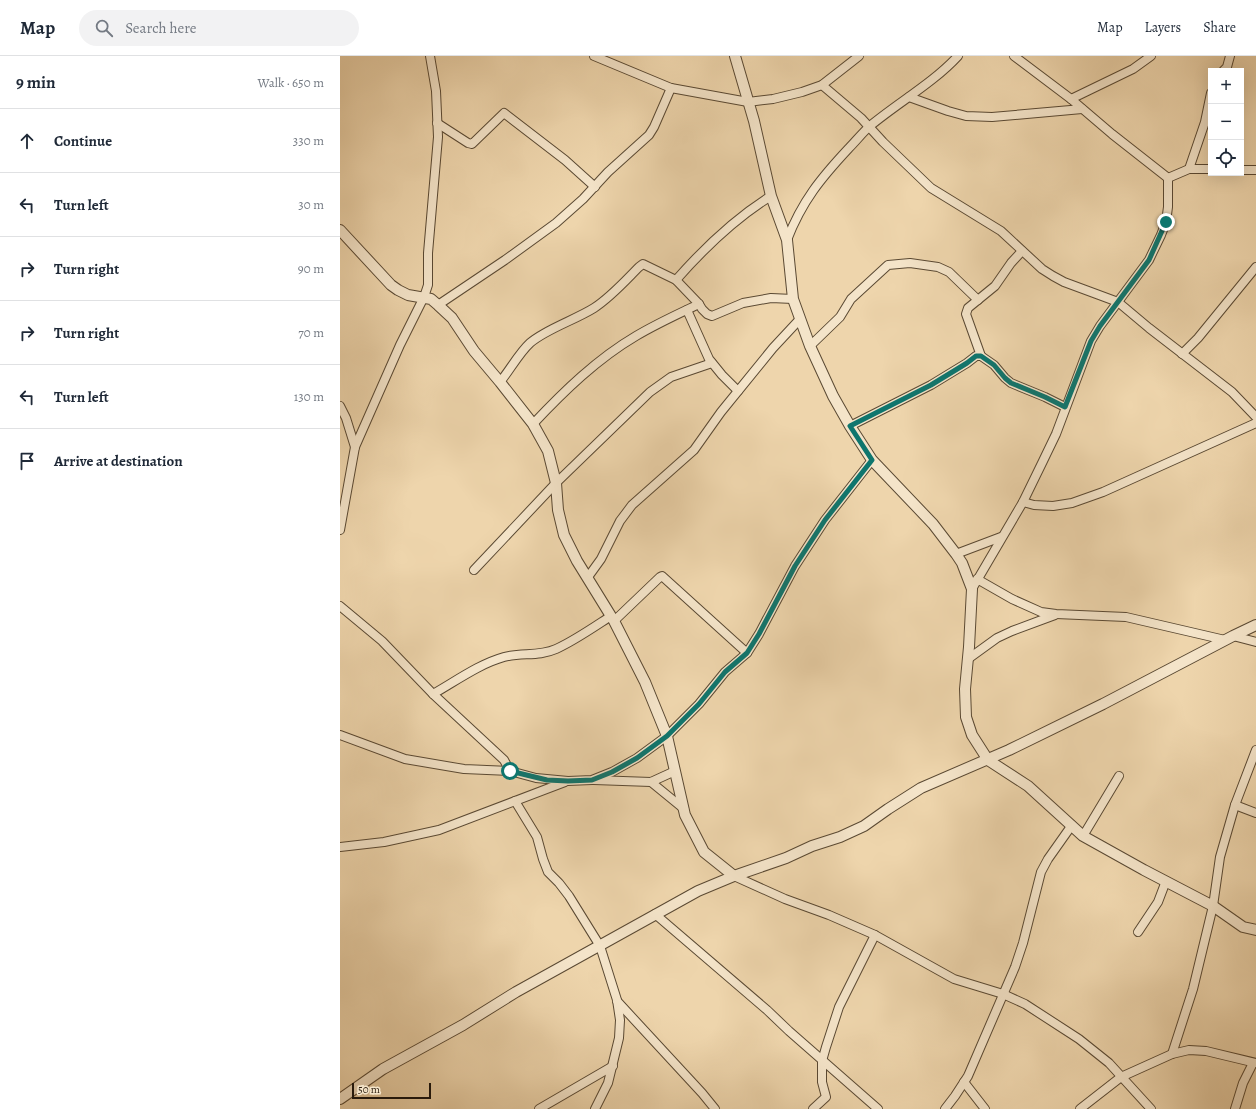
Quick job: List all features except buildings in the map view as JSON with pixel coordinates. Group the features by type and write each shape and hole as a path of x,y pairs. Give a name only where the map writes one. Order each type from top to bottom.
{"street":[{"path":"340,530 355,447 400,345 424,297 428,285 428,253 438,137 436,91 430,56"},
{"path":"594,56 671,88 748,102 774,99 822,85 859,56"},
{"path":"735,56 754,121 771,196 787,240 793,299 810,346 833,396 872,460 933,524 962,563 972,589"},
{"path":"787,240 802,207 817,184 870,127 944,71 958,56"},
{"path":"1014,56 1071,99 1134,152 1168,178"},
{"path":"1071,99 1133,69 1151,56"},
{"path":"1226,68 1230,56"},
{"path":"822,85 870,127 883,142 931,188 1001,232 1042,269 1064,282 1118,302 1232,392 1256,417"},
{"path":"438,304 482,276 556,223 608,172 649,135 671,88"},
{"path":"909,97 966,116 992,117 1082,109"},
{"path":"1189,169 1205,122 1209,104"},
{"path":"437,122 468,143 472,144 504,113 565,160 595,186"},
{"path":"1168,178 1189,169 1208,169"},
{"path":"1244,170 1256,170"},
{"path":"1168,178 1168,207 1166,222 1161,235 1149,260 1100,326 1091,341 1056,434 1023,502 1001,537 972,589 965,689 966,717 972,735 988,760 1028,786 1083,836 1213,906 1243,927 1256,930"},
{"path":"676,280 693,261 738,218 771,196"},
{"path":"340,230 391,285 408,295 431,299 452,318 474,351 533,424 548,451 556,483 558,510 564,535 577,561 613,618 645,682 667,736 684,809 693,832 704,852 734,876 785,899 829,915 875,935 954,979 1003,994 1025,1004 1079,1039 1109,1063 1151,1109"},
{"path":"1022,251 1011,263 995,286 968,308 966,314 981,356 994,365 1011,383 1065,407"},
{"path":"810,346 840,317 851,299 888,266 910,263 928,264 938,267 949,272 978,300"},
{"path":"500,382 530,344 539,336 574,320 595,307 610,296 643,264 676,280 700,304 707,314 712,316 743,303 771,298 793,299"},
{"path":"1182,354 1198,338 1256,267"},
{"path":"533,424 554,402 598,363 635,336 700,304"},
{"path":"687,310 712,363 722,376 738,391"},
{"path":"588,577 601,559 620,521 632,505 694,450 721,412 773,348 800,319"},
{"path":"850,426 931,385 976,356 981,356"},
{"path":"474,570 556,483 650,392 671,377 712,363"},
{"path":"340,406 346,418 355,447"},
{"path":"1023,502 1034,505 1053,506 1072,503 1103,492 1256,423"},
{"path":"592,780 612,772 637,758 667,736 699,704 725,672 747,653 759,634 795,566 825,520 872,460"},
{"path":"956,554 1001,537"},
{"path":"433,694 465,675 493,661 505,657 544,654 557,649 613,618 662,576 747,653"},
{"path":"977,579 1012,599 1041,612 1126,617 1256,642"},
{"path":"340,606 382,641 433,694 504,760 510,771"},
{"path":"968,659 997,638 1056,614"},
{"path":"340,1099 383,1069 463,1025 516,992 698,891 734,876 786,858 812,846 840,837 864,826 922,788 988,760 1097,707 1256,625"},
{"path":"340,735 405,759 464,768 510,771 536,778 568,781 592,780 651,782 675,771"},
{"path":"1172,1054 1193,989 1213,906 1220,856 1235,805 1256,750"},
{"path":"1083,836 1119,776"},
{"path":"340,847 384,842 440,830 568,781"},
{"path":"651,782 684,809"},
{"path":"514,801 537,837 548,872 569,896 600,946 617,1000 620,1020 620,1038 608,1083 595,1109"},
{"path":"1235,805 1256,813"},
{"path":"945,1109 964,1082 1015,967 1023,943 1041,872 1048,859 1072,826"},
{"path":"1138,932 1158,902 1166,881"},
{"path":"655,914 767,1010 822,1061 878,1109"},
{"path":"813,1109 826,1097 822,1082 822,1061 840,1008 875,935"},
{"path":"617,1000 715,1109"},
{"path":"1080,1109 1121,1076 1172,1054 1189,1050 1206,1051 1254,1063 1243,1083 1235,1109"},
{"path":"539,1109 613,1066"},
{"path":"964,1082 985,1109"}],"route":[{"path":"510,771 547,780 592,780 612,772 637,758 683,722 709,693 725,672 747,653 759,634 795,566 825,520 872,460 850,426 931,385 976,356 981,356 994,365 1011,383 1065,407 1091,341 1100,326 1149,260 1166,222"}]}
